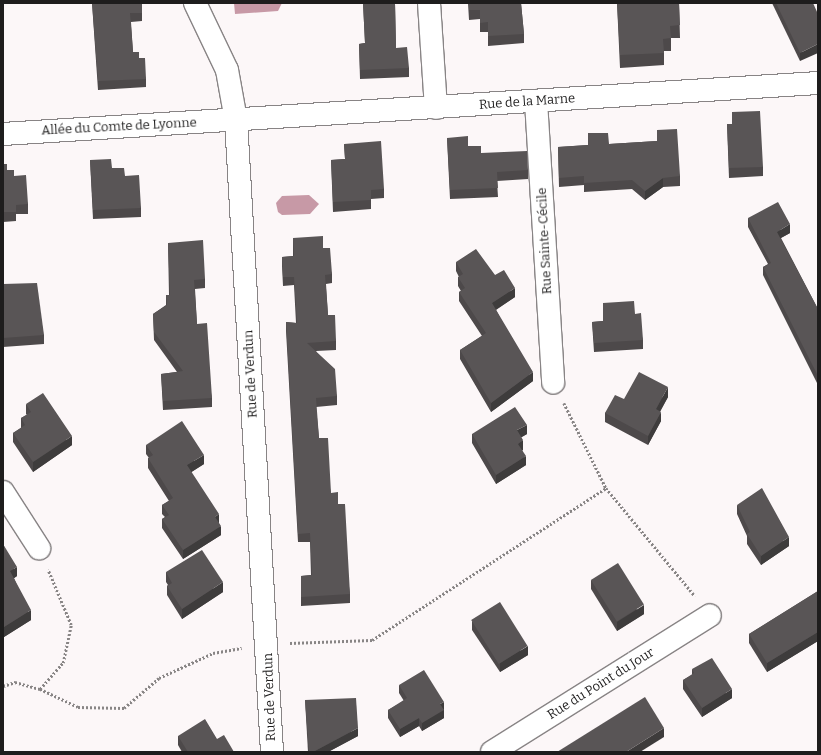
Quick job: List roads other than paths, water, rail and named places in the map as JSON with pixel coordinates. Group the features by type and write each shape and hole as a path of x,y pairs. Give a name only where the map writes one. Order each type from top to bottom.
{"street":[{"name":"Rue de Verdun","path":"195,3 227,70 236,120 272,752"},
{"path":"429,3 436,108"},
{"name":"Rue de la Marne","path":"236,120 818,83"},
{"name":"Rue Sainte-Cécile","path":"536,101 553,382"},
{"name":"Allée du Comte de Lyonne","path":"3,134 236,120"},
{"path":"3,492 39,548"},
{"name":"Rue du Point du Jour","path":"492,752 710,615"}]}
